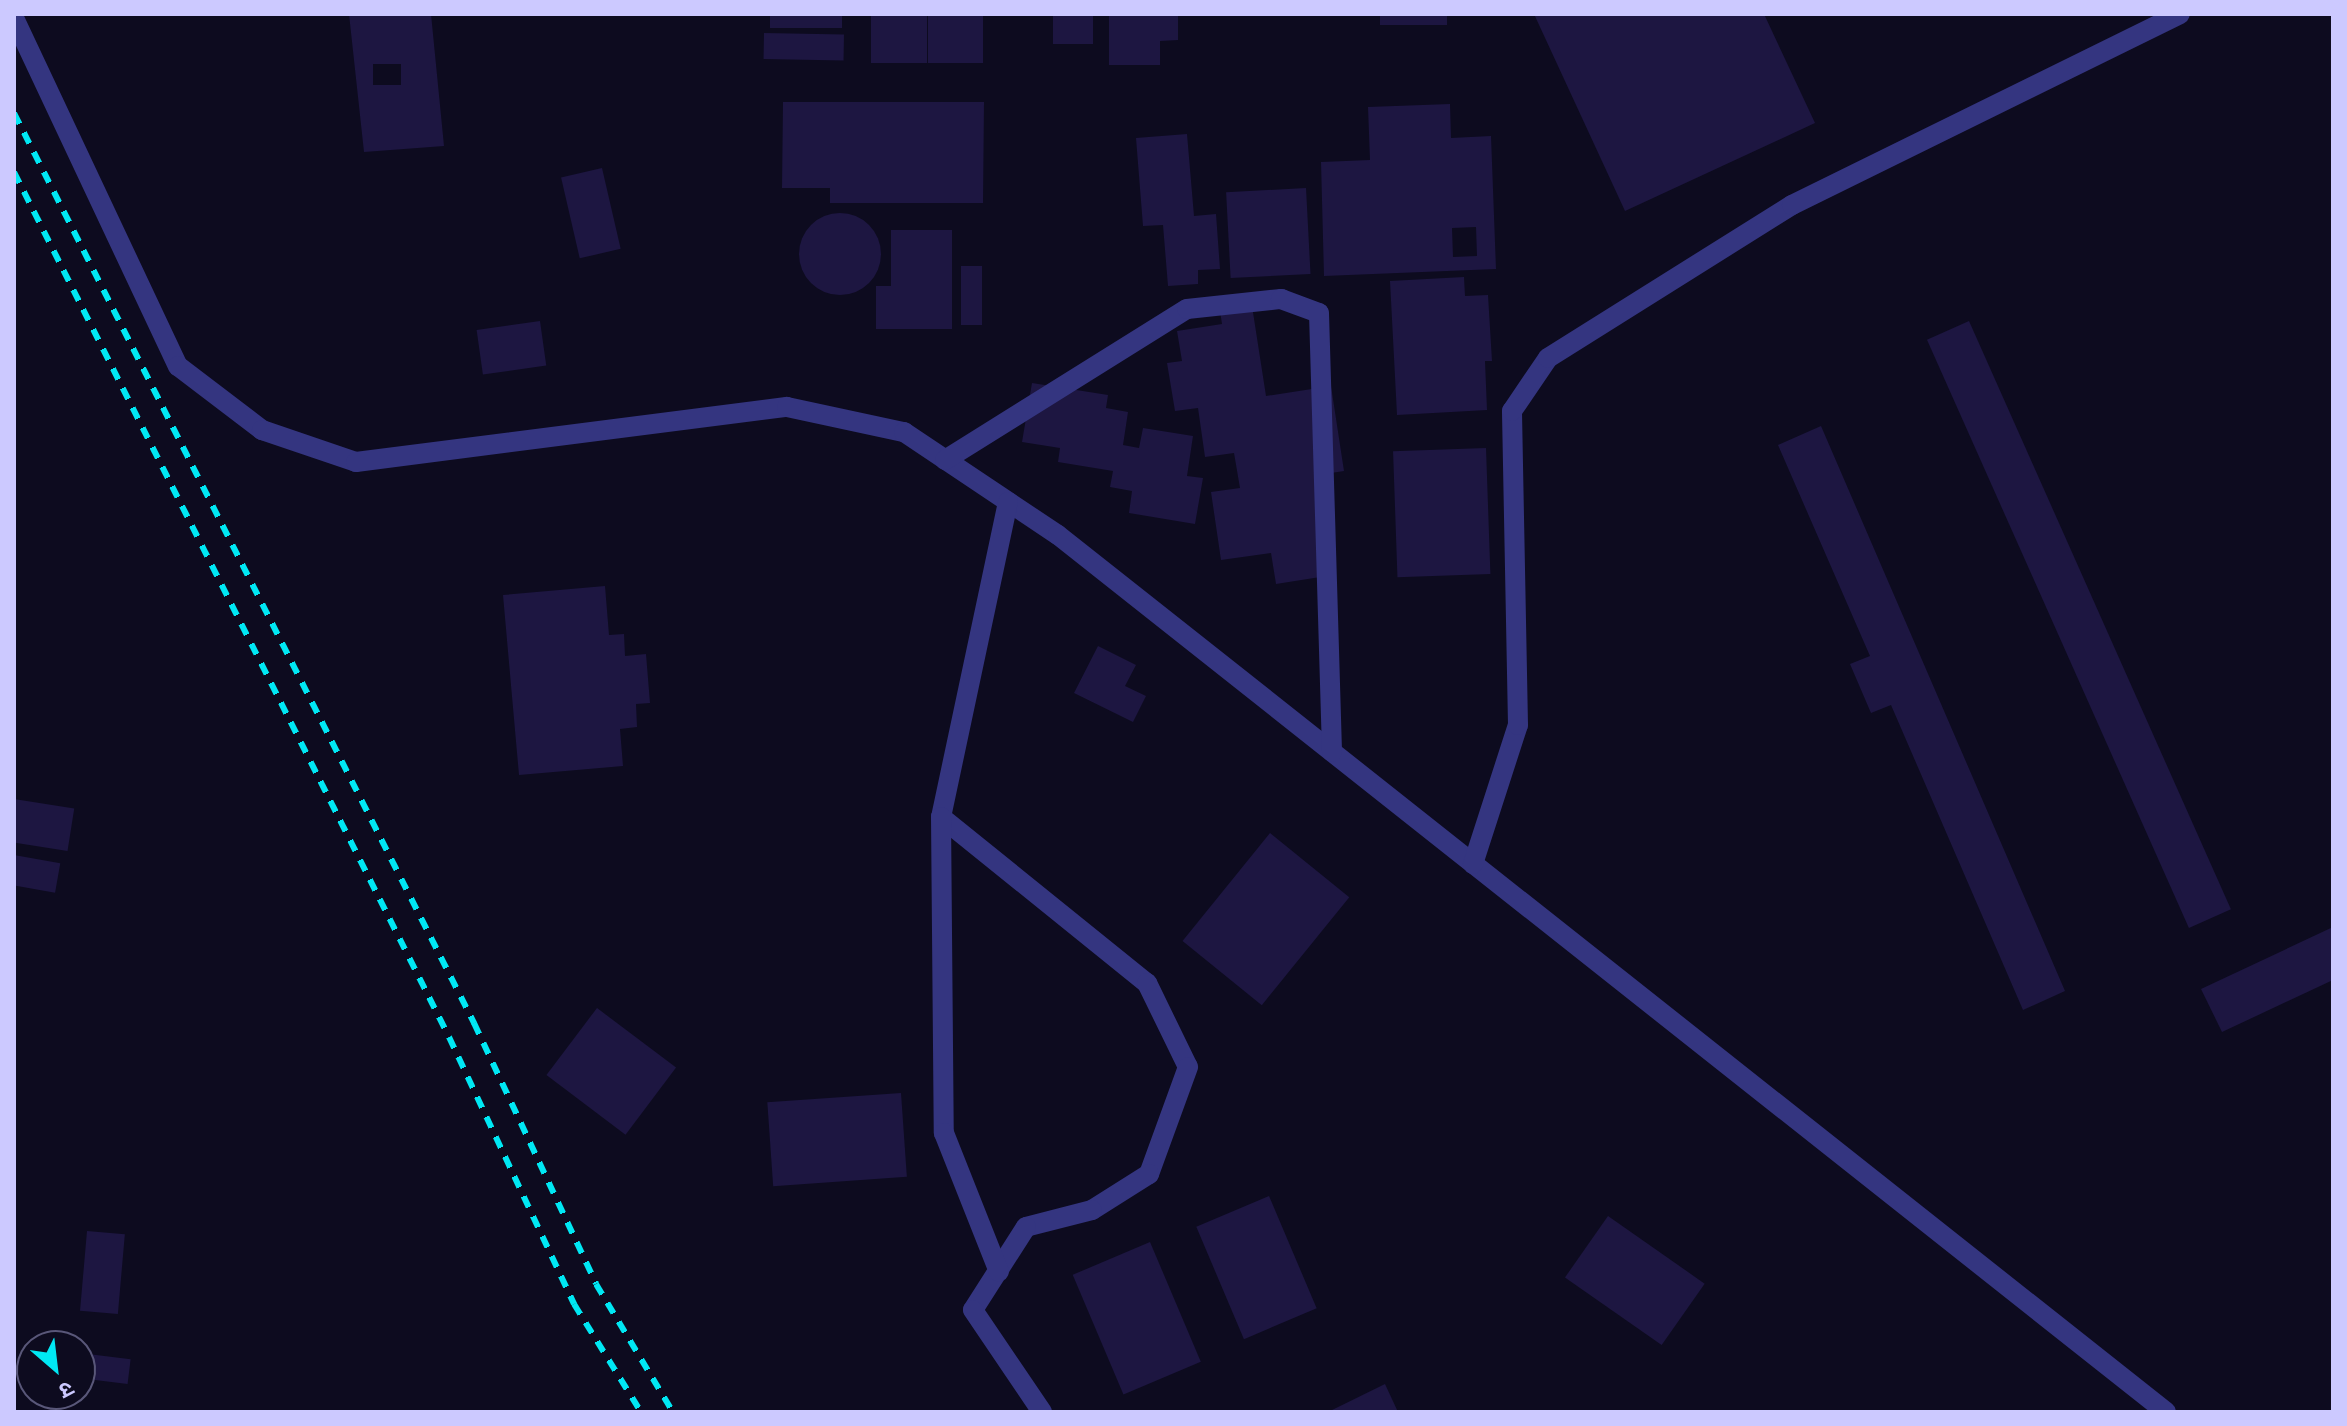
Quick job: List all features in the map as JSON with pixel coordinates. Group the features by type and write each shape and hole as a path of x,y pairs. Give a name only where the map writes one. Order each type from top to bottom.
{"street":[{"path":"1473,864 1518,725 1512,411 1548,358 1792,205 2180,14"},
{"path":"14,18 178,366 262,430 356,462 787,407 904,432 1058,535 2166,1412"},
{"path":"945,460 1187,309 1281,299 1319,313 1332,752"},
{"path":"999,1272 944,1133 941,817 1008,502"},
{"path":"941,817 1147,983 1188,1067 1149,1174 1092,1210 1026,1227 973,1310 1042,1412"}],"building":[{"path":"349,14 431,14 444,146 364,152","holes":["373,64 401,64 401,85 373,85"]},
{"path":"770,14 842,14 842,28 770,28"},
{"path":"871,14 927,14 927,63 871,63"},
{"path":"928,14 983,14 983,63 928,63"},
{"path":"1053,14 1093,14 1093,44 1053,44"},
{"path":"1109,14 1178,14 1178,40 1160,41 1160,65 1109,65"},
{"path":"1380,14 1447,14 1447,25 1380,25"},
{"path":"1534,14 1764,14 1815,123 1625,211"},
{"path":"764,33 844,34 844,60 764,59"},
{"path":"783,102 984,102 983,203 830,203 830,188 782,188"},
{"path":"1450,104 1451,138 1491,136 1496,269 1324,276 1321,162 1370,160 1368,107","holes":["1476,227 1477,256 1453,257 1452,228"]},
{"path":"1187,134 1194,216 1216,214 1220,269 1198,270 1198,284 1168,286 1163,225 1143,226 1136,138"},
{"path":"602,168 621,249 580,258 561,177"},
{"path":"1306,188 1311,274 1231,278 1226,192"},
{"path":"840,213 856,216 869,225 878,238 881,254 878,270 869,283 856,292 840,295 824,292 811,283 802,270 799,254 802,238 811,225 824,216"},
{"path":"891,230 952,230 952,329 876,329 876,286 891,286"},
{"path":"961,266 982,266 982,325 961,325"},
{"path":"1464,277 1465,296 1488,295 1492,361 1485,361 1487,410 1397,415 1390,281"},
{"path":"1250,293 1266,396 1331,386 1344,471 1318,475 1333,575 1276,584 1271,553 1221,560 1211,492 1240,488 1234,453 1205,457 1198,408 1175,411 1167,363 1182,361 1177,331 1222,324 1218,298"},
{"path":"540,321 546,366 483,374 477,330"},
{"path":"1969,321 2231,909 2189,928 1927,340"},
{"path":"1032,383 1108,395 1106,408 1128,412 1123,445 1139,448 1143,428 1193,436 1187,476 1203,478 1195,524 1129,513 1132,491 1110,487 1113,471 1058,462 1060,448 1022,442"},
{"path":"1821,426 2065,991 2023,1010 1891,705 1871,713 1850,664 1870,656 1778,445"},
{"path":"1486,448 1490,574 1397,577 1393,451"},
{"path":"605,586 609,635 624,634 625,656 646,654 650,703 636,704 637,727 620,729 623,766 519,775 503,595"},
{"path":"1098,646 1136,665 1125,686 1146,696 1133,722 1074,693"},
{"path":"14,799 74,809 68,851 14,843"},
{"path":"1270,833 1349,897 1262,1005 1183,941"},
{"path":"14,855 60,863 55,893 14,885"},
{"path":"2333,927 2333,980 2222,1032 2201,989"},
{"path":"597,1008 676,1068 626,1135 546,1075"},
{"path":"901,1093 907,1177 773,1186 767,1102"},
{"path":"1269,1196 1317,1308 1244,1339 1196,1227"},
{"path":"1608,1216 1705,1284 1662,1345 1565,1277"},
{"path":"87,1231 125,1234 118,1314 80,1311"},
{"path":"1150,1242 1201,1362 1123,1394 1073,1275"},
{"path":"96,1355 131,1359 128,1384 96,1380"},
{"path":"1385,1384 1398,1412 1328,1412"}],"railway":[{"path":"14,113 474,1023 596,1284 673,1412"},
{"path":"14,172 449,1037 574,1304 641,1412"}]}
